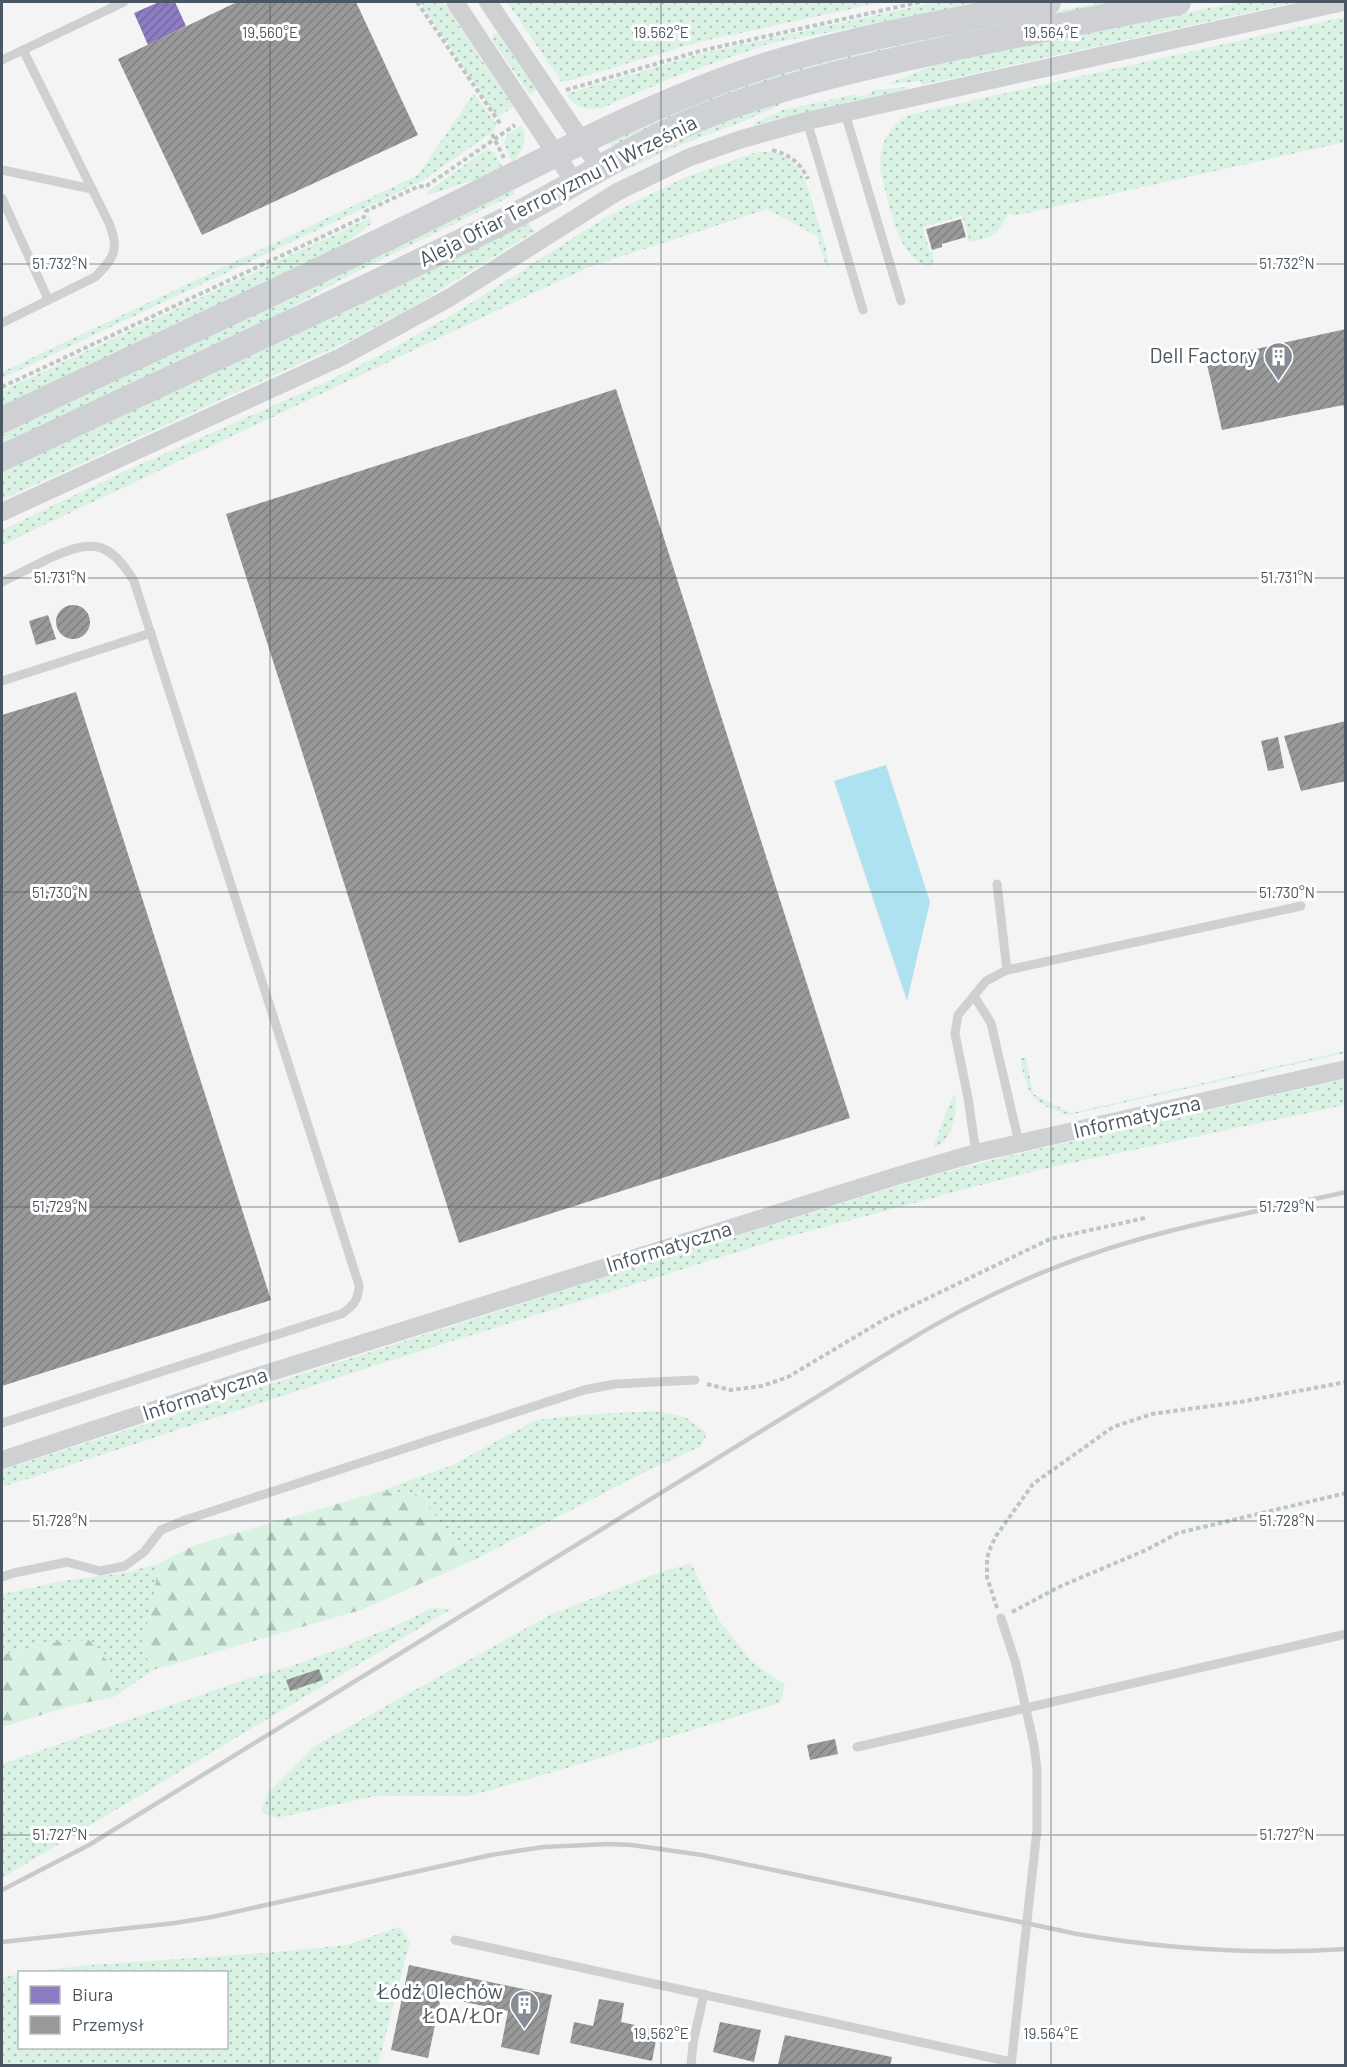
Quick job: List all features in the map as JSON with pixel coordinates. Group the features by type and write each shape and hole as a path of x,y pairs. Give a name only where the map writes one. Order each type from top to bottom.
{"street":[{"path":"455,2 575,183"},
{"path":"488,2 600,168"},
{"name":"Aleja Ofiar Terroryzmu 11 Września","path":"2,420 341,261 582,141 687,94 775,63 873,38 1048,2"},
{"name":"Aleja Ofiar Terroryzmu 11 Września","path":"2,458 517,216 657,137 706,115 803,82 860,67 1178,2"},
{"path":"2,512 378,338 450,298 626,187 690,157 742,139 807,121 1343,2"},
{"name":"Informatyczna","path":"2,1460 236,1383 976,1153 1346,1070"}],"lane":[{"path":"2,60 124,2"},
{"path":"2,323 94,277 106,266 114,253 115,238 23,50"},
{"path":"845,113 901,301"},
{"path":"807,121 863,310"},
{"path":"2,170 92,189"},
{"path":"2,198 48,299"},
{"path":"2,582 71,549 87,545 101,547 114,555 125,566 134,581 359,1285 359,1293 350,1309 341,1314 2,1423"},
{"path":"2,681 151,633"},
{"path":"997,884 1007,970"},
{"path":"976,1153 955,1034 958,1015 986,981 1007,970 1301,906"},
{"path":"974,996 991,1023 1019,1143"},
{"path":"2,1577 67,1562 100,1571 125,1566 144,1552 162,1530 185,1520 584,1390 615,1384 694,1380"},
{"path":"455,1940 1011,2064 1038,1822 1035,1752 1014,1657 1001,1618"},
{"path":"857,1747 1346,1634"},
{"path":"691,2066 693,2043 704,1994"}],"path":[{"path":"417,2 501,125"},
{"path":"562,93 700,51 920,2"},
{"path":"2,387 364,217 366,211 376,206 419,186 425,187 522,120"},
{"path":"492,134 508,167"},
{"path":"694,1380 731,1390 762,1386 788,1377 885,1319 1050,1239 1145,1218"},
{"path":"1346,1382 1240,1402 1152,1414 1113,1427 1033,1484 991,1546 987,1558 987,1577 1001,1618 1061,1586 1146,1550 1179,1533 1346,1493"}],"green space":[{"path":"420,2 443,2 513,107 499,116 496,115"},
{"path":"507,2 883,2 699,42 565,82 561,81"},
{"path":"936,2 986,2 768,44 679,75 602,108 582,107 566,94 700,54"},
{"path":"1102,2 1131,2 633,135 613,146 609,144 609,142 732,88 827,59"},
{"path":"1240,2 1296,2 922,85 921,81 888,84 939,63"},
{"path":"1345,17 1345,142 1014,216 1009,213 994,234 970,242 967,239 969,238 962,216 923,227 930,253 933,252 931,266 920,263 910,255 903,243 891,213 880,164 885,139 894,126 908,115"},
{"path":"494,33 500,37 536,90 530,95 494,42 492,38"},
{"path":"908,87 908,89 754,125 783,110 856,94 857,97 872,93 872,90"},
{"path":"474,93 496,124 495,130 422,181 2,378 2,372 418,175"},
{"path":"780,103 737,124 677,146 619,173 677,141"},
{"path":"522,125 525,135 523,145 512,162 504,143 508,134"},
{"path":"487,149 494,152 503,168 428,195 427,192"},
{"path":"761,152 775,153 786,158 802,174 811,197 829,267 826,266 817,236 767,209 589,267 2,545 2,530 123,472 320,385 392,349 460,310 630,204 686,177"},
{"path":"512,188 515,194 348,276 256,327 2,447 2,432"},
{"path":"370,218 372,223 339,248 2,407 2,391"},
{"path":"529,223 536,231 411,308 349,341 2,500 2,472"},
{"path":"1345,1051 1345,1053 1069,1115 1046,1106 1033,1096 1026,1082 1020,1059 1026,1057 1033,1094 1071,1113"},
{"path":"1345,1079 1345,1105 1038,1170 776,1240 411,1354 2,1487 2,1470 605,1277 927,1177 1008,1156"},
{"path":"953,1095 955,1095 956,1102 955,1117 950,1133 933,1148"},
{"path":"655,1411 685,1417 707,1433 701,1446 647,1471 472,1561 415,1494 378,1492 453,1465 536,1420"},
{"path":"378,1492 415,1493 472,1561 361,1610 153,1670 141,1646 153,1603 158,1564 195,1545"},
{"path":"691,1563 718,1619 753,1663 785,1685 780,1703 470,1796 375,1796 277,1818 261,1812 268,1793 316,1745 550,1615 653,1575"},
{"path":"158,1564 153,1603 141,1646 153,1670 114,1697 109,1663 57,1642 2,1655 2,1594 63,1581 124,1573"},
{"path":"431,1608 451,1609 2,1878 2,1764 338,1649"},
{"path":"89,1640 109,1663 114,1697 74,1705 2,1727 2,1655 57,1642"},
{"path":"399,1927 410,1941 378,2065 2,2065 2,1978 18,1974 18,2049 228,2049 228,1971 35,1971 347,1945"}],"water":[{"path":"886,765 930,902 907,1001 834,781"}],"building: Biura":[{"path":"159,2 175,2 186,26 148,45 134,13"}],"building: Przemysł":[{"path":"237,2 356,2 418,135 202,235 118,59"},
{"path":"961,219 966,237 942,244 942,247 932,250 926,229"},
{"name":"Dell Factory","path":"1346,329 1346,412 1343,405 1222,430 1206,360"},
{"path":"616,389 850,1118 459,1243 226,514"},
{"path":"73,605 85,610 90,622 85,634 73,639 61,634 56,622 61,610"},
{"path":"48,615 56,639 36,645 29,621"},
{"path":"76,692 271,1300 2,1386 2,715"},
{"path":"1346,721 1346,781 1301,791 1284,736"},
{"path":"1278,737 1284,768 1268,771 1261,741"},
{"path":"319,1669 323,1680 290,1691 286,1680"},
{"path":"835,1739 838,1754 810,1760 807,1745"},
{"name":"Łódź Olechów ŁOA/ŁOr","path":"409,1965 552,1995 539,2055 501,2047 508,2011 441,1997 428,2058 391,2050"},
{"path":"599,1999 624,2003 621,2022 658,2030 652,2061 570,2043 574,2022 593,2026"},
{"path":"720,2022 761,2030 754,2062 713,2052"},
{"path":"785,2035 892,2057 890,2066 778,2064"}],"railway":[{"path":"2,1890 89,1845 901,1345 975,1303 1053,1268 1136,1240 1346,1192"},
{"path":"2,1942 175,1923 212,1917 491,1855 543,1847 609,1844 702,1855 1077,1934 1144,1944 1245,1951 1346,1949"}],"place":[{"name":"Dell Factory","path":"1278,382"},
{"name":"Łódź Olechów ŁOA/ŁOr","path":"524,2030"}]}
